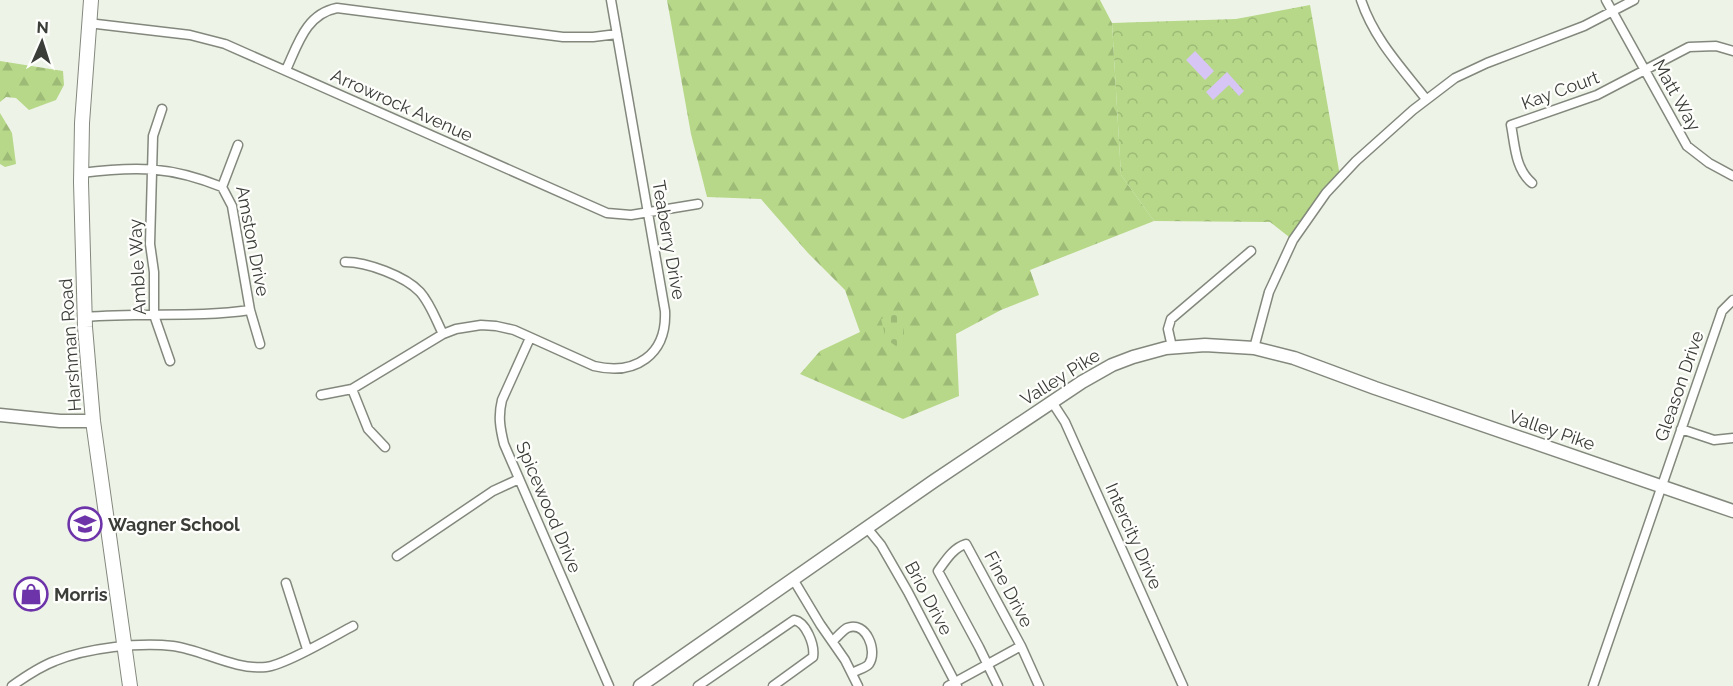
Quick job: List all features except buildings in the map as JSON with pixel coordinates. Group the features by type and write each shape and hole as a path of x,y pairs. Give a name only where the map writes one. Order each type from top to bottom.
{"main road":[{"name":"Harshman Road","path":"91,0 81,173 85,316 93,421 130,686"}],"street":[{"name":"Teaberry Drive","path":"352,389 443,334 468,326 496,326 514,330 606,369 624,369 652,354 661,339 665,320 611,0"},
{"path":"1361,0 1377,35 1396,63 1426,99"},
{"name":"Matt Way","path":"1606,0 1687,146 1708,163 1733,176"},
{"path":"1254,348 1277,272 1293,240 1316,205 1356,160 1426,99 1471,70 1559,37 1634,0"},
{"path":"286,70 310,22 322,12 337,8 563,37 617,34"},
{"name":"Arrowrock Avenue","path":"88,23 208,39 286,70 597,210 620,215 698,204"},
{"path":"1644,70 1689,47 1716,46 1733,51"},
{"name":"Kay Court","path":"1532,183 1523,176 1519,166 1511,124 1586,100 1616,87 1644,70"},
{"name":"Amble Way","path":"162,108 153,136 150,244 154,272 154,315 170,362"},
{"name":"Amston Drive","path":"238,145 222,187 234,214 250,310 260,344"},
{"path":"81,173 152,168 194,176 222,187"},
{"path":"1172,347 1168,329 1171,319 1251,251"},
{"path":"345,262 364,263 415,287 426,299 443,334"},
{"name":"Gleason Drive","path":"1593,686 1722,311 1733,300"},
{"path":"85,316 185,313 214,315 250,310"},
{"name":"Spicewood Drive","path":"531,338 502,400 499,417 504,444 609,686"},
{"name":"Valley Pike","path":"640,686 1089,377 1141,354 1172,347 1205,345 1254,348 1294,358 1733,512"},
{"path":"321,395 352,389 368,429 385,447"},
{"name":"Intercity Drive","path":"1052,402 1065,422 1183,686"},
{"path":"0,415 60,421 93,421"},
{"path":"1682,429 1714,440 1733,438"},
{"path":"397,556 493,491 519,479"},
{"name":"Brio Drive","path":"867,528 881,545 954,684"},
{"name":"Fine Drive","path":"987,664 938,571 954,550 966,544 1021,646 1039,686"},
{"path":"793,579 833,641 858,686"},
{"path":"286,584 307,649"},
{"path":"698,686 794,620 801,623 814,651 813,657 773,686"},
{"path":"12,686 30,673 57,660 124,646 173,646 240,664 267,667 353,626"},
{"path":"833,641 846,628 853,627 861,629 869,639 870,661 868,665 852,673"},
{"path":"954,684 1021,646"},
{"path":"987,664 998,686"}],"green space":[{"path":"667,0 1100,0 1112,23 1121,175 1154,221 1030,270 1039,295 1001,310 956,334 959,396 903,419 800,374 820,351 860,332 845,290 808,253 761,199 707,197 691,134"},
{"path":"1310,5 1340,176 1293,240 1270,222 1154,221 1121,175 1112,23 1236,19"},
{"path":"0,61 63,71 64,85 56,100 29,110 16,98 6,97 0,102"},
{"path":"0,113 12,133 16,164 5,167 0,164"},
{"path":"897,313 903,326 905,341 896,346 886,339 881,319"}],"shaded area":[{"path":"1195,51 1214,71 1205,80 1186,60"},
{"path":"1227,72 1244,91 1239,96 1229,85 1213,100 1206,92"}],"place":[{"name":"Wagner School","path":"85,524"},
{"name":"Morris","path":"31,594"}]}
